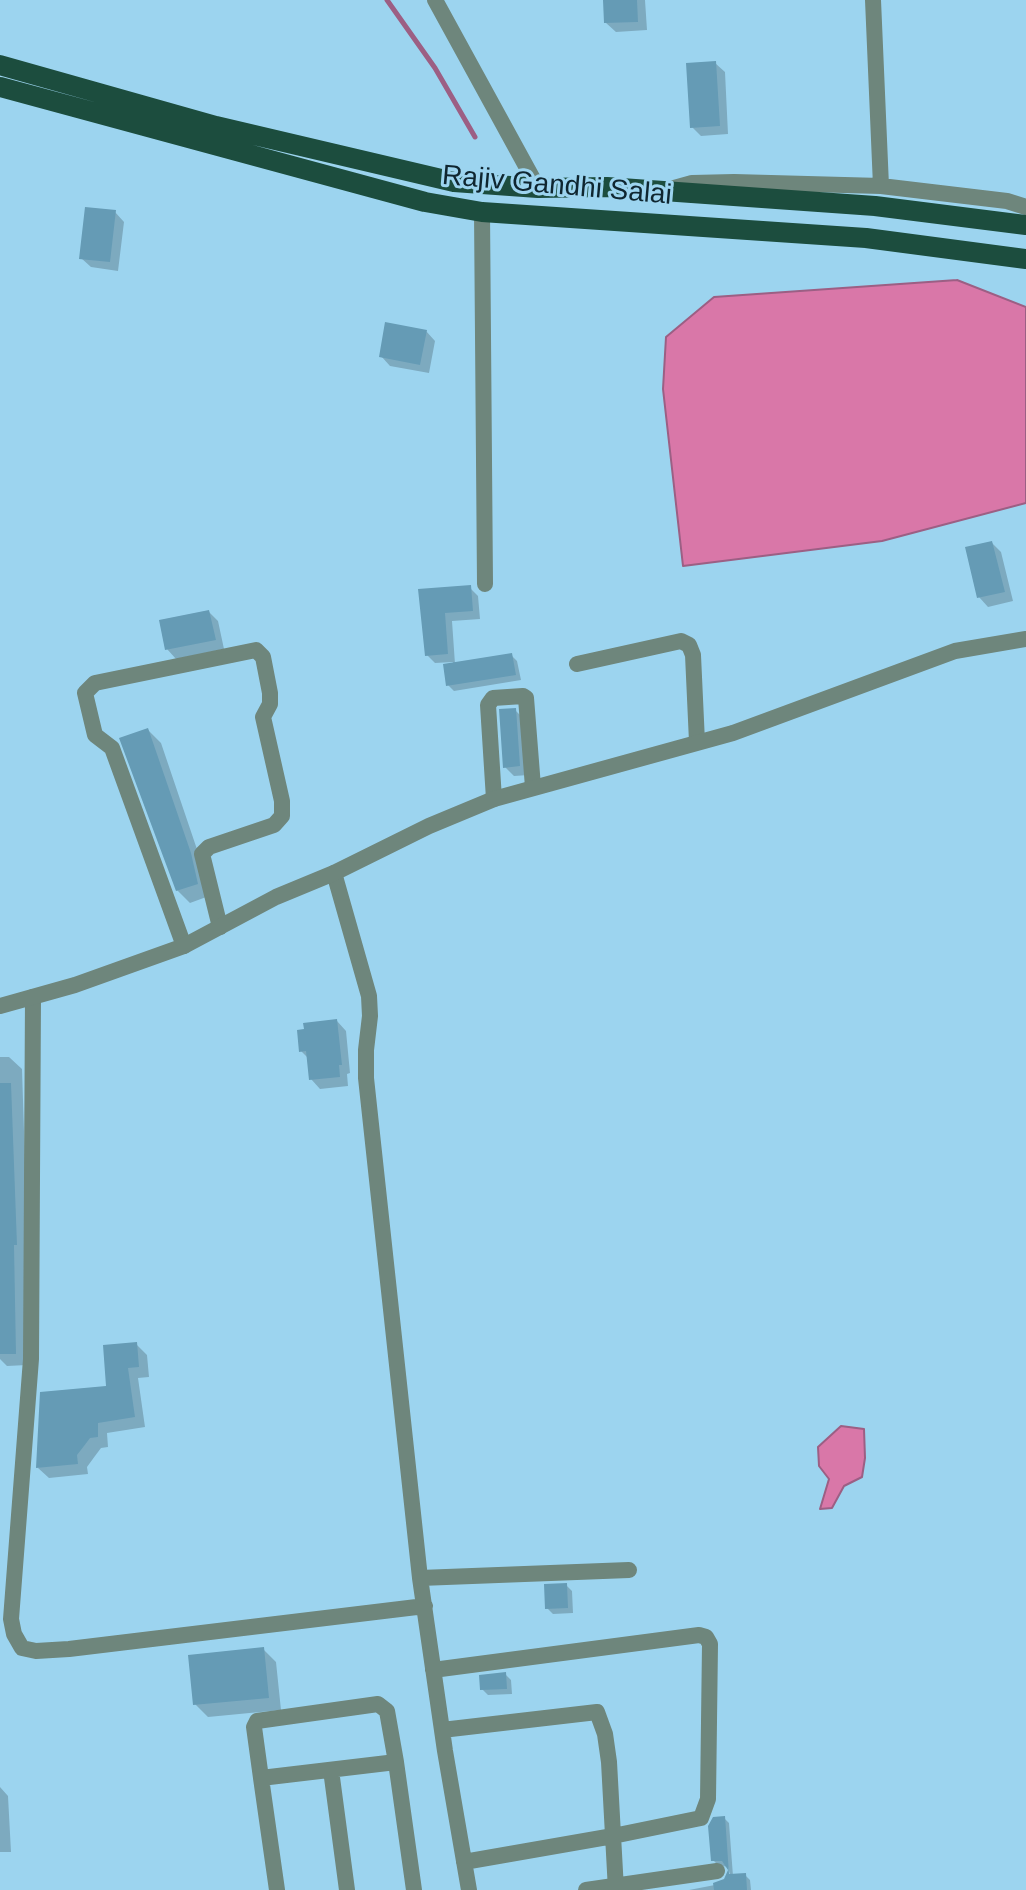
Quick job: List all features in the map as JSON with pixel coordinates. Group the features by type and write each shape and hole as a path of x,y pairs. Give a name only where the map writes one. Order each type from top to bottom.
{"main road":[{"name":"Rajiv Gandhi Salai","path":"0,65 425,202 467,210 866,238 1026,259"},
{"name":"Rajiv Gandhi Salai","path":"0,87 202,132 476,185 607,187 875,206 1026,225"}],"street":[{"path":"435,0 538,188"},
{"path":"873,0 881,186"},
{"path":"665,191 692,183 734,182 881,186 1007,201 1026,207"},
{"path":"467,210 485,584"},
{"path":"0,1006 75,985 184,946 276,897 494,799 733,733 955,651 1026,639"},
{"path":"577,664 681,641 689,645 693,655 697,742"},
{"path":"184,946 112,748 95,735 85,693 95,683 256,650 263,657 270,693 270,704 263,717 282,801 282,816 274,825 209,847 202,854 220,927"},
{"path":"494,799 488,705 493,698 526,698 533,787"},
{"path":"334,873 369,996 366,1078 420,1578 469,1890"},
{"path":"33,997 31,1359 11,1619 14,1634 22,1648 36,1651 69,1649 425,1606"},
{"path":"420,1578 629,1570"},
{"path":"433,1670 699,1635 706,1637 710,1644 708,1799 704,1814 692,1821 464,1862"},
{"path":"277,1890 254,1727 257,1721 378,1704 387,1711 414,1890"},
{"path":"442,1730 597,1712 605,1734 609,1762 616,1888"},
{"path":"261,1778 396,1762"},
{"path":"331,1770 347,1890"},
{"path":"586,1890 717,1871"}],"shaded area":[{"path":"957,280 1026,307 1026,503 882,541 683,566 663,389 666,337 714,297"},
{"path":"841,1426 864,1429 862,1477 844,1486 832,1508 820,1509 829,1479 819,1466 818,1447"}],"building":[{"path":"603,0 637,0 638,22 604,23"},
{"path":"716,61 720,126 690,128 686,63"},
{"path":"85,207 116,210 110,262 79,259"},
{"path":"385,322 427,330 420,365 379,357"},
{"path":"992,541 1005,592 977,598 965,547"},
{"path":"471,585 473,611 445,613 448,654 425,656 418,589"},
{"path":"209,610 216,640 165,650 159,620"},
{"path":"512,653 516,675 446,686 443,664"},
{"path":"516,708 520,766 503,768 499,709"},
{"path":"148,728 191,853 198,884 176,891 119,738"},
{"path":"337,1019 342,1065 339,1065 340,1077 309,1080 306,1051 299,1052 297,1030 304,1029 303,1023"},
{"path":"0,1083 11,1083 17,1245 14,1245 16,1354 0,1354"},
{"path":"137,1342 139,1367 128,1368 135,1417 98,1423 98,1437 90,1438 77,1455 78,1464 36,1468 40,1392 106,1386 103,1345"},
{"path":"567,1583 568,1608 545,1609 544,1584"},
{"path":"264,1647 269,1698 193,1705 188,1655"},
{"path":"506,1672 507,1689 480,1690 479,1675"},
{"path":"725,1816 729,1874 746,1873 747,1890 714,1890 713,1883 724,1879 728,1870 722,1861 711,1861 708,1826 713,1817"}],"waterway":[{"path":"387,0 435,68 475,137"}]}
